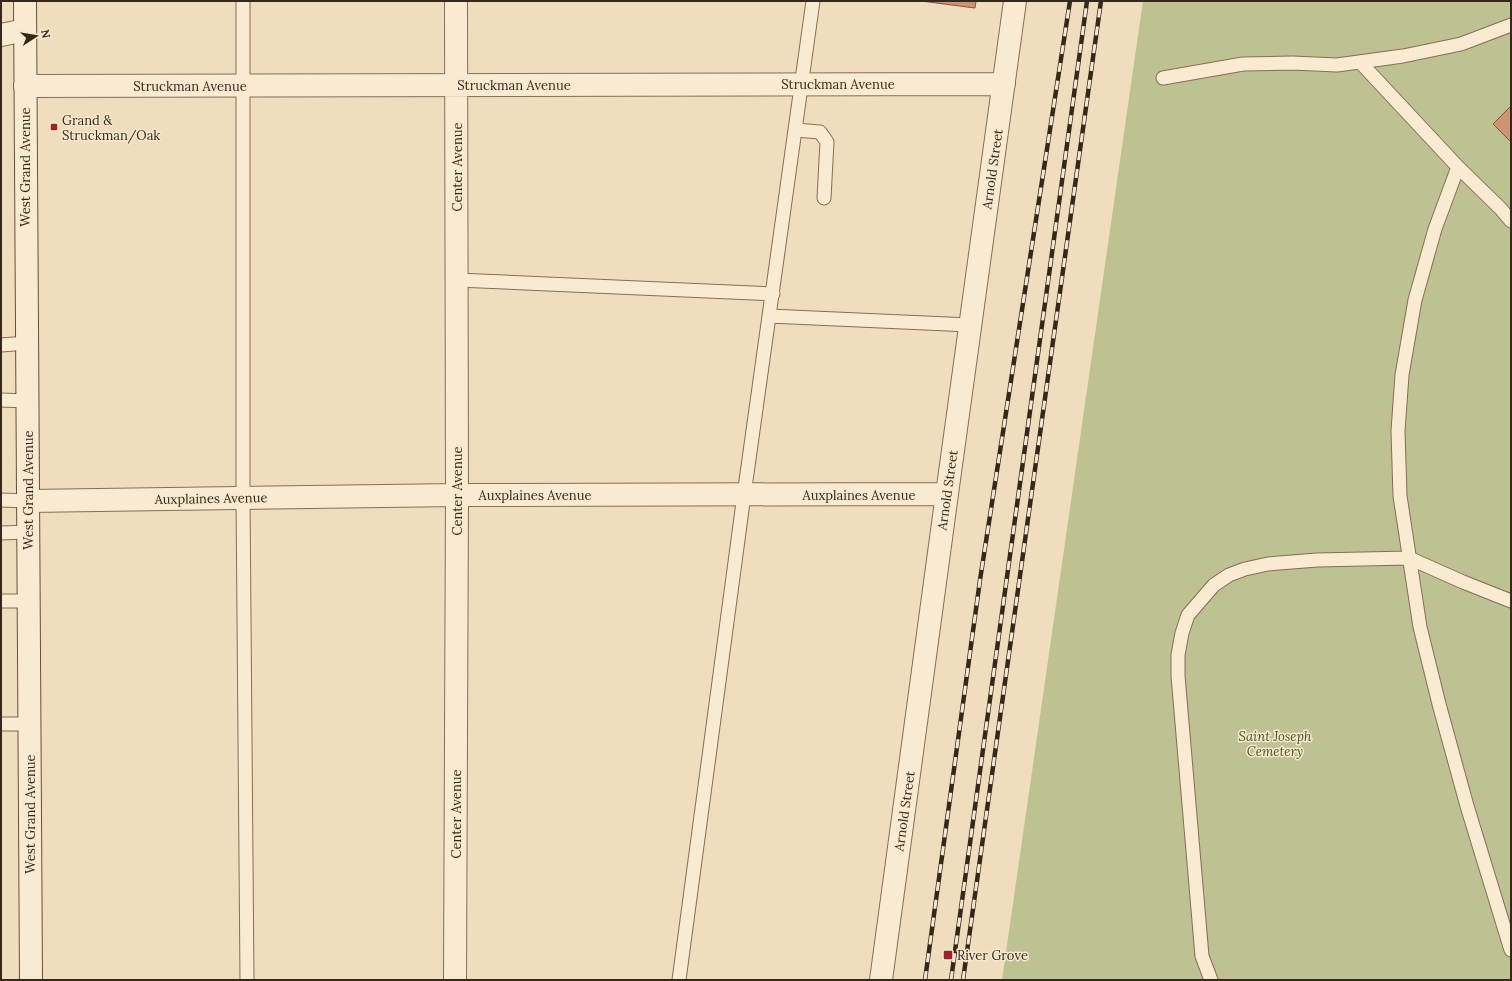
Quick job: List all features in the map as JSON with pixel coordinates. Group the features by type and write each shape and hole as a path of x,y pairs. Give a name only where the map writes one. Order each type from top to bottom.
{"street":[{"name":"West Grand Avenue","path":"25,1 31,980"},
{"name":"Center Avenue","path":"455,980 458,495 456,1"},
{"name":"Arnold Street","path":"882,980 946,494 1015,1"},
{"path":"1,35 25,30"},
{"name":"Struckman Avenue","path":"25,86 1004,84"},
{"name":"Auxplaines Avenue","path":"28,501 458,495 946,494"}],"lane":[{"path":"243,1 243,498 247,980"},
{"path":"679,980 744,495 813,1"},
{"path":"1163,78 1243,64 1292,63 1337,65 1404,56 1461,44 1511,25"},
{"path":"1360,62 1458,167 1501,209 1511,222"},
{"path":"796,130 820,132 826,142 824,198"},
{"path":"1458,167 1435,229 1415,300 1402,375 1398,431 1400,496 1420,627 1467,806 1511,950"},
{"path":"457,280 773,294"},
{"path":"770,316 970,325"},
{"path":"1,345 27,343"},
{"path":"1,400 27,401"},
{"path":"1,500 28,501"},
{"path":"1,533 28,532"},
{"path":"1211,980 1202,956 1178,676 1178,655 1182,633 1188,615 1214,584 1228,575 1245,568 1268,564 1317,560 1409,558 1511,601"},
{"path":"1,601 29,601"},
{"path":"1,724 30,724"}],"green space":[{"name":"Saint Joseph Cemetery","path":"1143,1 1511,1 1511,980 1002,980"}],"building":[{"path":"921,1 976,1 975,8"},
{"path":"1511,106 1511,142 1493,124"}],"railway":[{"path":"925,980 980,580 1070,1"},
{"path":"951,980 1087,1"},
{"path":"963,980 1101,1"}],"place":[{"name":"Grand & Struckman/Oak","path":"54,127"},
{"name":"River Grove","path":"948,955"}]}
